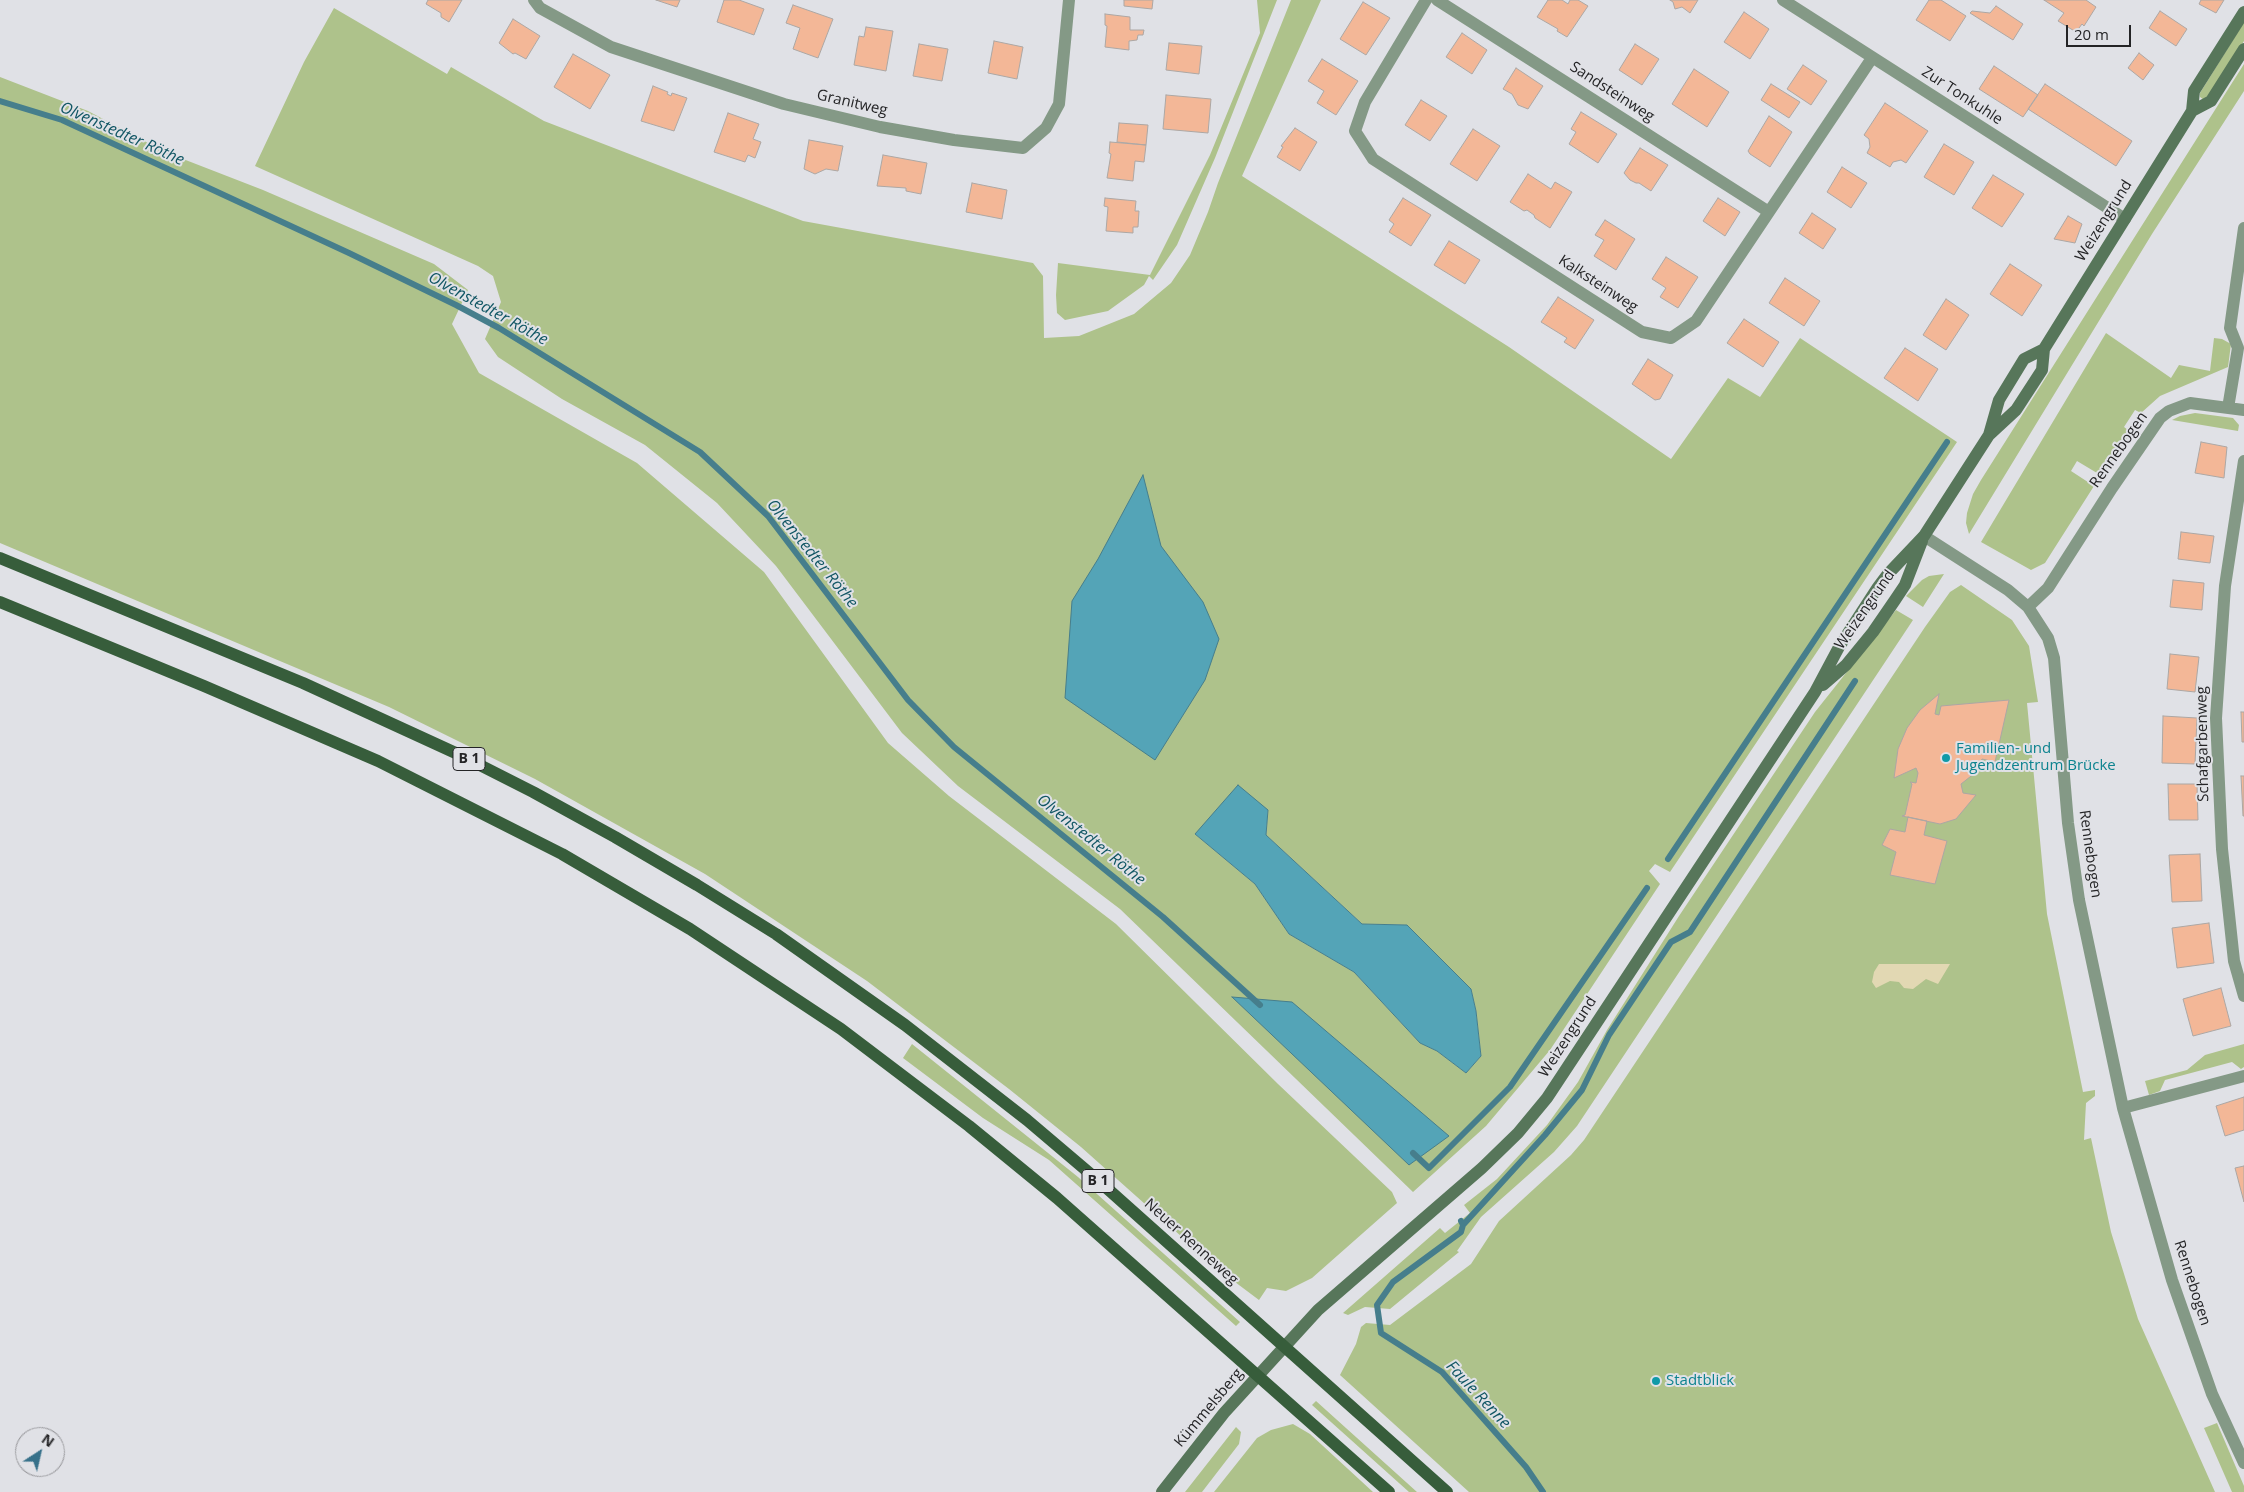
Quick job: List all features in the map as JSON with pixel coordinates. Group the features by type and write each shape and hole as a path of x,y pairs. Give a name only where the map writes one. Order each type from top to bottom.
{"main road":[{"name":"Weizengrund","path":"1284,1346 1328,1301 1482,1168 1518,1133 1547,1098 1815,692 1839,647 1883,581 1924,536 1989,435 2016,410 2042,370 2044,349 2192,111 2194,91 2244,12"},
{"name":"Weizengrund","path":"2192,111 2211,101 2244,49"},
{"name":"Weizengrund","path":"1989,435 1998,400 2024,359 2044,349"},
{"name":"Weizengrund","path":"1815,692 1846,664 1878,624 1905,585 1924,536"},
{"name":"Neuer Renneweg","path":"0,558 336,697 497,773 583,819 697,885 790,944 905,1025 991,1090 1064,1150 1447,1492"},
{"name":"B 1","path":"0,602 275,716 378,761 520,832 627,891 690,929 791,994 885,1061 949,1110 1057,1198 1389,1492"},
{"name":"Kümmelsberg","path":"1162,1492 1211,1428 1284,1346"}],"street":[{"name":"Granitweg","path":"534,0 540,8 611,46 784,104 880,127 954,140 1023,148 1046,128 1059,104 1070,0"},
{"name":"Kalksteinweg","path":"1426,0 1365,102 1355,131 1373,159 1642,332 1671,338 1696,321 1872,58"},
{"name":"Sandsteinweg","path":"1437,0 1769,212"},
{"name":"Zur Tonkuhle","path":"1783,0 2125,219"},
{"path":"2228,408 2238,348 2230,328 2244,228"},
{"name":"Rennebogen","path":"2028,607 2048,588 2160,418 2169,411 2190,403 2244,410"},
{"name":"Schafgarbenweg","path":"2244,461 2225,586 2216,718 2222,849 2234,961 2244,996"},
{"name":"Rennebogen","path":"1924,536 2000,585 2028,607 2048,638 2054,658 2068,823 2078,891 2123,1108 2172,1280 2212,1394 2244,1463"},
{"path":"2123,1108 2244,1076"}],"green space":[{"path":"1257,0 1277,0 1215,158 1177,245 1153,280 1149,276 1144,285 1108,311 1065,320 1057,313 1058,263 1150,275 1210,155 1260,33"},
{"path":"1291,0 1321,0 1242,176 1509,347 1671,459 1728,378 1760,397 1800,338 1957,442 1670,872 1655,864 1649,871 1660,884 1550,1050 1486,1126 1413,1192 1120,909 958,786 902,733 776,566 717,503 645,445 562,399 498,357 485,339 501,302 493,276 478,266 255,166 304,62 334,8 447,74 451,67 544,121 803,221 1033,263 1043,276 1044,338 1079,336 1134,314 1171,283 1190,255","holes":["1268,810 1266,835 1362,924 1407,925 1471,989 1476,1011 1481,1056 1466,1073 1437,1051 1420,1043 1354,972 1289,934 1255,884 1195,834"]},
{"path":"2244,22 2244,41 2208,98 2204,100 2200,97 2200,93"},
{"path":"2244,64 2244,91 2152,234 1969,534 1966,523 1967,513 1973,494 1981,480"},
{"path":"0,77 88,111 165,152 263,190 434,264 468,290 452,324 479,373 637,463 764,572 888,743 949,796 1116,924 1278,1084 1392,1192 1397,1203 1312,1278 1286,1291 1267,1288 1259,1300 1219,1270 1081,1147 1009,1089 867,981 705,874 535,779 389,707 0,543"},
{"path":"2106,333 2171,378 2179,365 2210,371 2214,338 2222,339 2231,344 2228,367 2160,396 2141,413 2135,410 2124,427 2131,432 2102,476 2077,461 2071,471 2094,486 2045,563 2031,570 1981,542"},
{"path":"2195,413 2233,418 2239,425 2238,431 2172,420"},
{"path":"1944,574 1923,607 1906,596 1922,580 1929,576"},
{"path":"1961,585 2012,620 2029,646 2038,702 2027,703 2047,914 2083,1092 2095,1090 2095,1096 2086,1103 2084,1140 2091,1138 2111,1232 2138,1319 2215,1492 1469,1492 1340,1375 1356,1344 1361,1327 1366,1323 1390,1325 1471,1264 1499,1221 1571,1155 1584,1140 1925,627 1950,592"},
{"path":"1896,610 1913,620 1577,1126 1554,1152 1481,1217 1457,1251 1459,1252 1390,1309 1365,1307 1348,1315 1343,1313 1440,1228 1445,1233 1470,1213 1464,1205 1497,1179 1547,1125 1578,1082 1607,1030 1679,916 1815,712"},
{"path":"912,1044 1078,1177 1240,1322 1236,1326 1049,1160 983,1118 903,1058"},
{"path":"2244,1044 2244,1067 2241,1069 2232,1062 2165,1080 2160,1091 2149,1095 2145,1081 2187,1070 2205,1055"},
{"path":"1316,1401 1417,1492 1409,1492 1312,1405"},
{"path":"2217,1423 2244,1486 2244,1492 2232,1492 2204,1428"},
{"path":"1293,1424 1310,1434 1373,1492 1214,1492 1257,1438 1271,1430"},
{"path":"1236,1427 1241,1432 1239,1444 1202,1492 1185,1492"}],"sand":[{"path":"1879,964 1950,964 1938,984 1926,979 1913,989 1904,988 1899,982 1890,981 1876,988 1872,982 1874,972"}],"water":[{"path":"1143,475 1161,546 1203,602 1219,639 1205,680 1155,760 1065,698 1072,601 1098,559"},
{"path":"1238,785 1268,810 1266,835 1362,924 1407,925 1471,989 1476,1011 1481,1056 1466,1073 1437,1051 1420,1043 1354,972 1289,934 1255,884 1195,834"},
{"path":"1232,997 1292,1002 1449,1136 1409,1165"}],"building":[{"path":"428,0 462,0 449,22 441,17 441,13 426,4"},
{"path":"656,0 680,0 677,7"},
{"path":"724,0 739,0 764,9 754,35 717,22"},
{"path":"1124,0 1153,0 1152,9 1124,6"},
{"path":"1548,0 1562,0 1568,4 1570,0 1578,0 1588,6 1567,37 1557,31 1558,29 1537,17"},
{"path":"1670,0 1698,0 1690,13 1682,7 1675,9 1673,2"},
{"path":"1929,0 1941,0 1966,16 1950,41 1916,20"},
{"path":"2044,0 2086,0 2096,7 2084,26 2082,24 2076,32 2058,21 2064,13"},
{"path":"2201,0 2224,0 2216,13 2199,4"},
{"path":"1363,2 1390,18 1366,55 1340,39"},
{"path":"793,5 833,19 818,58 793,49 800,28 786,23"},
{"path":"1996,6 2023,24 2013,40 1970,13 1972,11 1990,13"},
{"path":"2160,11 2187,29 2176,46 2149,28"},
{"path":"1744,12 1769,29 1750,59 1724,42"},
{"path":"1105,14 1130,17 1130,30 1144,30 1143,35 1138,35 1137,40 1129,41 1129,50 1105,47 1107,26 1105,25"},
{"path":"513,19 540,36 526,59 515,53 513,54 499,43"},
{"path":"866,27 893,31 886,71 854,65 859,36 864,37"},
{"path":"1462,33 1487,50 1472,74 1446,57"},
{"path":"994,41 1023,47 1017,79 988,73"},
{"path":"1169,43 1202,46 1199,74 1166,70"},
{"path":"919,44 948,49 942,81 913,76"},
{"path":"1635,44 1659,59 1642,85 1619,70"},
{"path":"2139,53 2154,65 2143,80 2128,68"},
{"path":"573,54 610,75 590,109 554,87"},
{"path":"1322,59 1358,81 1336,115 1317,103 1324,91 1308,81"},
{"path":"1803,65 1827,81 1811,105 1787,89"},
{"path":"1994,66 2038,95 2023,117 1979,89"},
{"path":"1516,68 1543,86 1528,109 1518,105 1512,94 1503,89"},
{"path":"1694,69 1729,92 1707,127 1672,104"},
{"path":"1771,84 1800,102 1789,118 1761,100"},
{"path":"2045,84 2132,141 2116,166 2028,109"},
{"path":"653,86 668,92 667,94 671,96 672,93 687,98 674,131 641,121"},
{"path":"1166,95 1211,99 1208,133 1163,129"},
{"path":"1421,100 1447,116 1430,141 1405,125"},
{"path":"1885,103 1928,131 1906,163 1901,160 1893,162 1890,167 1867,153 1870,147 1869,139 1864,135"},
{"path":"1581,112 1617,134 1598,163 1569,144 1576,132 1571,129"},
{"path":"728,113 759,124 753,139 761,142 755,158 748,155 745,162 714,152"},
{"path":"1769,116 1792,132 1770,167 1748,151"},
{"path":"1119,123 1148,125 1146,145 1117,142"},
{"path":"1295,128 1317,142 1300,171 1277,157 1283,147 1281,146"},
{"path":"1473,129 1500,146 1477,181 1450,164"},
{"path":"809,140 843,146 838,171 826,169 815,174 804,169"},
{"path":"1110,142 1146,145 1144,162 1135,161 1133,181 1107,178 1111,154 1109,153"},
{"path":"1944,144 1974,162 1954,195 1924,177"},
{"path":"1640,148 1668,165 1651,191 1639,183 1630,180 1624,173"},
{"path":"883,155 927,163 921,194 906,191 906,188 877,186"},
{"path":"1842,167 1867,183 1851,208 1827,192"},
{"path":"1528,174 1551,189 1555,182 1572,192 1550,228 1527,210 1524,211 1510,202"},
{"path":"1993,175 2024,194 2002,227 1972,208"},
{"path":"972,183 1007,190 1002,219 966,212"},
{"path":"1105,198 1136,201 1135,211 1139,211 1138,227 1133,227 1133,233 1106,231 1108,207 1104,206"},
{"path":"1403,198 1431,215 1411,246 1389,232 1394,224 1389,220"},
{"path":"1718,198 1740,212 1725,236 1703,221"},
{"path":"1812,213 1836,229 1823,249 1799,233"},
{"path":"2068,216 2082,224 2075,243 2054,239"},
{"path":"1605,220 1635,239 1616,270 1594,256 1604,240 1595,235"},
{"path":"1449,241 1480,260 1465,284 1434,265"},
{"path":"1666,257 1698,277 1678,308 1660,297 1666,288 1652,279"},
{"path":"2010,264 2042,285 2022,316 1990,294"},
{"path":"1785,278 1820,301 1804,326 1769,303"},
{"path":"1558,297 1594,320 1575,349 1564,342 1567,338 1541,322"},
{"path":"1946,299 1969,315 1946,350 1923,335"},
{"path":"1744,319 1779,342 1763,367 1727,343"},
{"path":"1905,348 1938,369 1918,401 1884,378"},
{"path":"1648,359 1673,375 1660,399 1655,400 1632,384"},
{"path":"2201,442 2227,447 2224,478 2195,473"},
{"path":"2181,532 2214,536 2210,563 2178,559"},
{"path":"2173,580 2204,583 2202,610 2170,607"},
{"path":"2170,654 2199,657 2195,692 2167,689"},
{"name":"Familien- und Jugendzentrum Brücke","path":"1939,694 1935,714 1939,715 1941,706 2009,700 1995,762 1982,759 1975,773 1961,784 1963,793 1976,795 1956,819 1940,824 1902,816 1905,815 1912,784 1910,782 1916,783 1918,773 1916,768 1894,778 1898,749 1907,728 1920,710"},
{"path":"2241,712 2244,712 2244,742 2242,742"},
{"path":"2163,716 2197,718 2195,764 2162,763"},
{"path":"2241,776 2244,776 2244,816 2243,816"},
{"path":"2168,784 2197,784 2198,820 2169,820"},
{"path":"1908,817 1927,821 1924,835 1947,841 1935,884 1890,875 1896,852 1882,845 1890,829 1905,832"},
{"path":"2200,854 2202,901 2172,902 2169,855"},
{"path":"2209,923 2214,963 2177,968 2172,928"},
{"path":"2221,988 2231,1026 2193,1036 2183,999"},
{"path":"2244,1097 2244,1130 2225,1136 2216,1106"},
{"path":"2244,1166 2244,1202 2235,1168"}],"waterway":[{"name":"Olvenstedter Röthe","path":"0,101 62,120 349,253 456,305 499,328 700,452 768,516 908,700 954,747 1163,917 1260,1005"},
{"path":"1668,859 1947,442"},
{"path":"1463,1225 1545,1135 1582,1090 1609,1035 1671,942 1690,932 1855,681"},
{"path":"1413,1153 1429,1168 1510,1087 1647,888"},
{"name":"Faule Renne","path":"1461,1221 1463,1225 1461,1232 1393,1282 1377,1305 1381,1333 1442,1372 1526,1467 1543,1492"}],"place":[{"name":"Familien- und Jugendzentrum Brücke","path":"1946,758"},
{"name":"Stadtblick","path":"1656,1381"}]}
